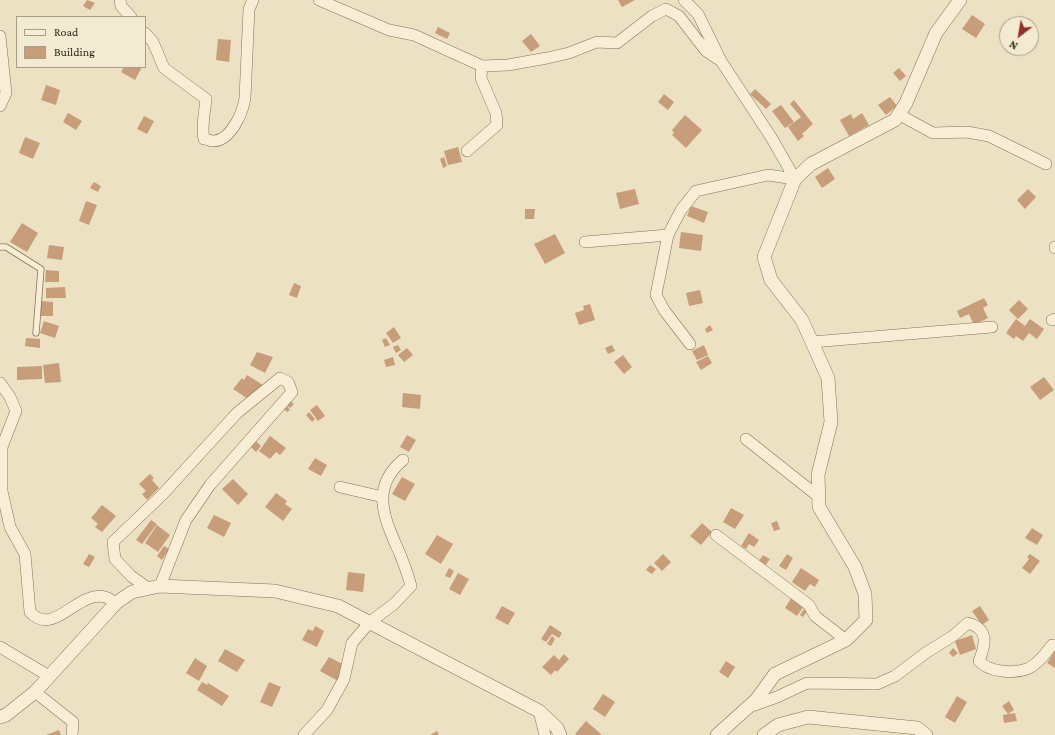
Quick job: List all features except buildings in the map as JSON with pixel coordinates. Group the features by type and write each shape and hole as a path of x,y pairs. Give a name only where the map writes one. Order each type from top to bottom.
{"street":[{"path":"120,0 121,6 130,16"},
{"path":"146,34 153,42 164,68 206,99 205,120 202,131 204,139 214,141 224,138 243,112 249,9 253,0"},
{"path":"318,0 389,30 414,35 482,66 508,65 547,58 597,42 618,43 652,16 666,9 679,16 706,51 721,61"},
{"path":"684,0 698,14 721,61 771,137 795,178"},
{"path":"717,735 756,700 775,674 846,640 866,620 865,594 855,567 819,507 818,475 831,422 828,378 802,320 771,280 764,257 795,178 811,164 894,120 906,103 936,33 960,0"},
{"path":"0,36 6,93 0,106"},
{"path":"468,151 497,125 496,113 481,78 482,66"},
{"path":"898,114 933,133 966,132 989,136 1046,164"},
{"path":"690,344 664,310 656,295 668,235 681,210 696,191 762,178 768,175 795,178"},
{"path":"585,242 668,235"},
{"path":"812,342 992,327"},
{"path":"280,378 288,382 292,392 210,485 186,520 154,587 131,576 115,559 113,542 162,495 237,413 280,378"},
{"path":"0,383 10,398 16,411 5,438 1,456 4,514 25,554 30,612 36,619 47,621 67,611 84,599 104,597 116,603"},
{"path":"746,439 818,498"},
{"path":"304,735 327,710 344,679 352,643 370,622 394,604 412,586 388,527 382,505 384,485 395,467 404,460"},
{"path":"340,487 383,497"},
{"path":"716,535 809,605 815,616 846,640"},
{"path":"0,717 6,715 35,692 116,603 132,592 154,587 275,591 338,606 539,711 557,728 560,735"},
{"path":"749,707 777,697 807,683 877,684 895,676 953,636 968,623 977,626 983,633 985,646 979,661 984,667 1009,671 1028,669 1044,656 1052,645 1055,645"},
{"path":"0,647 49,676"},
{"path":"35,692 73,722 72,735"},
{"path":"539,711 544,735"},
{"path":"764,735 778,725 808,718 917,728 926,735"}],"lane":[{"path":"0,247 6,247 41,269 36,333"}]}
